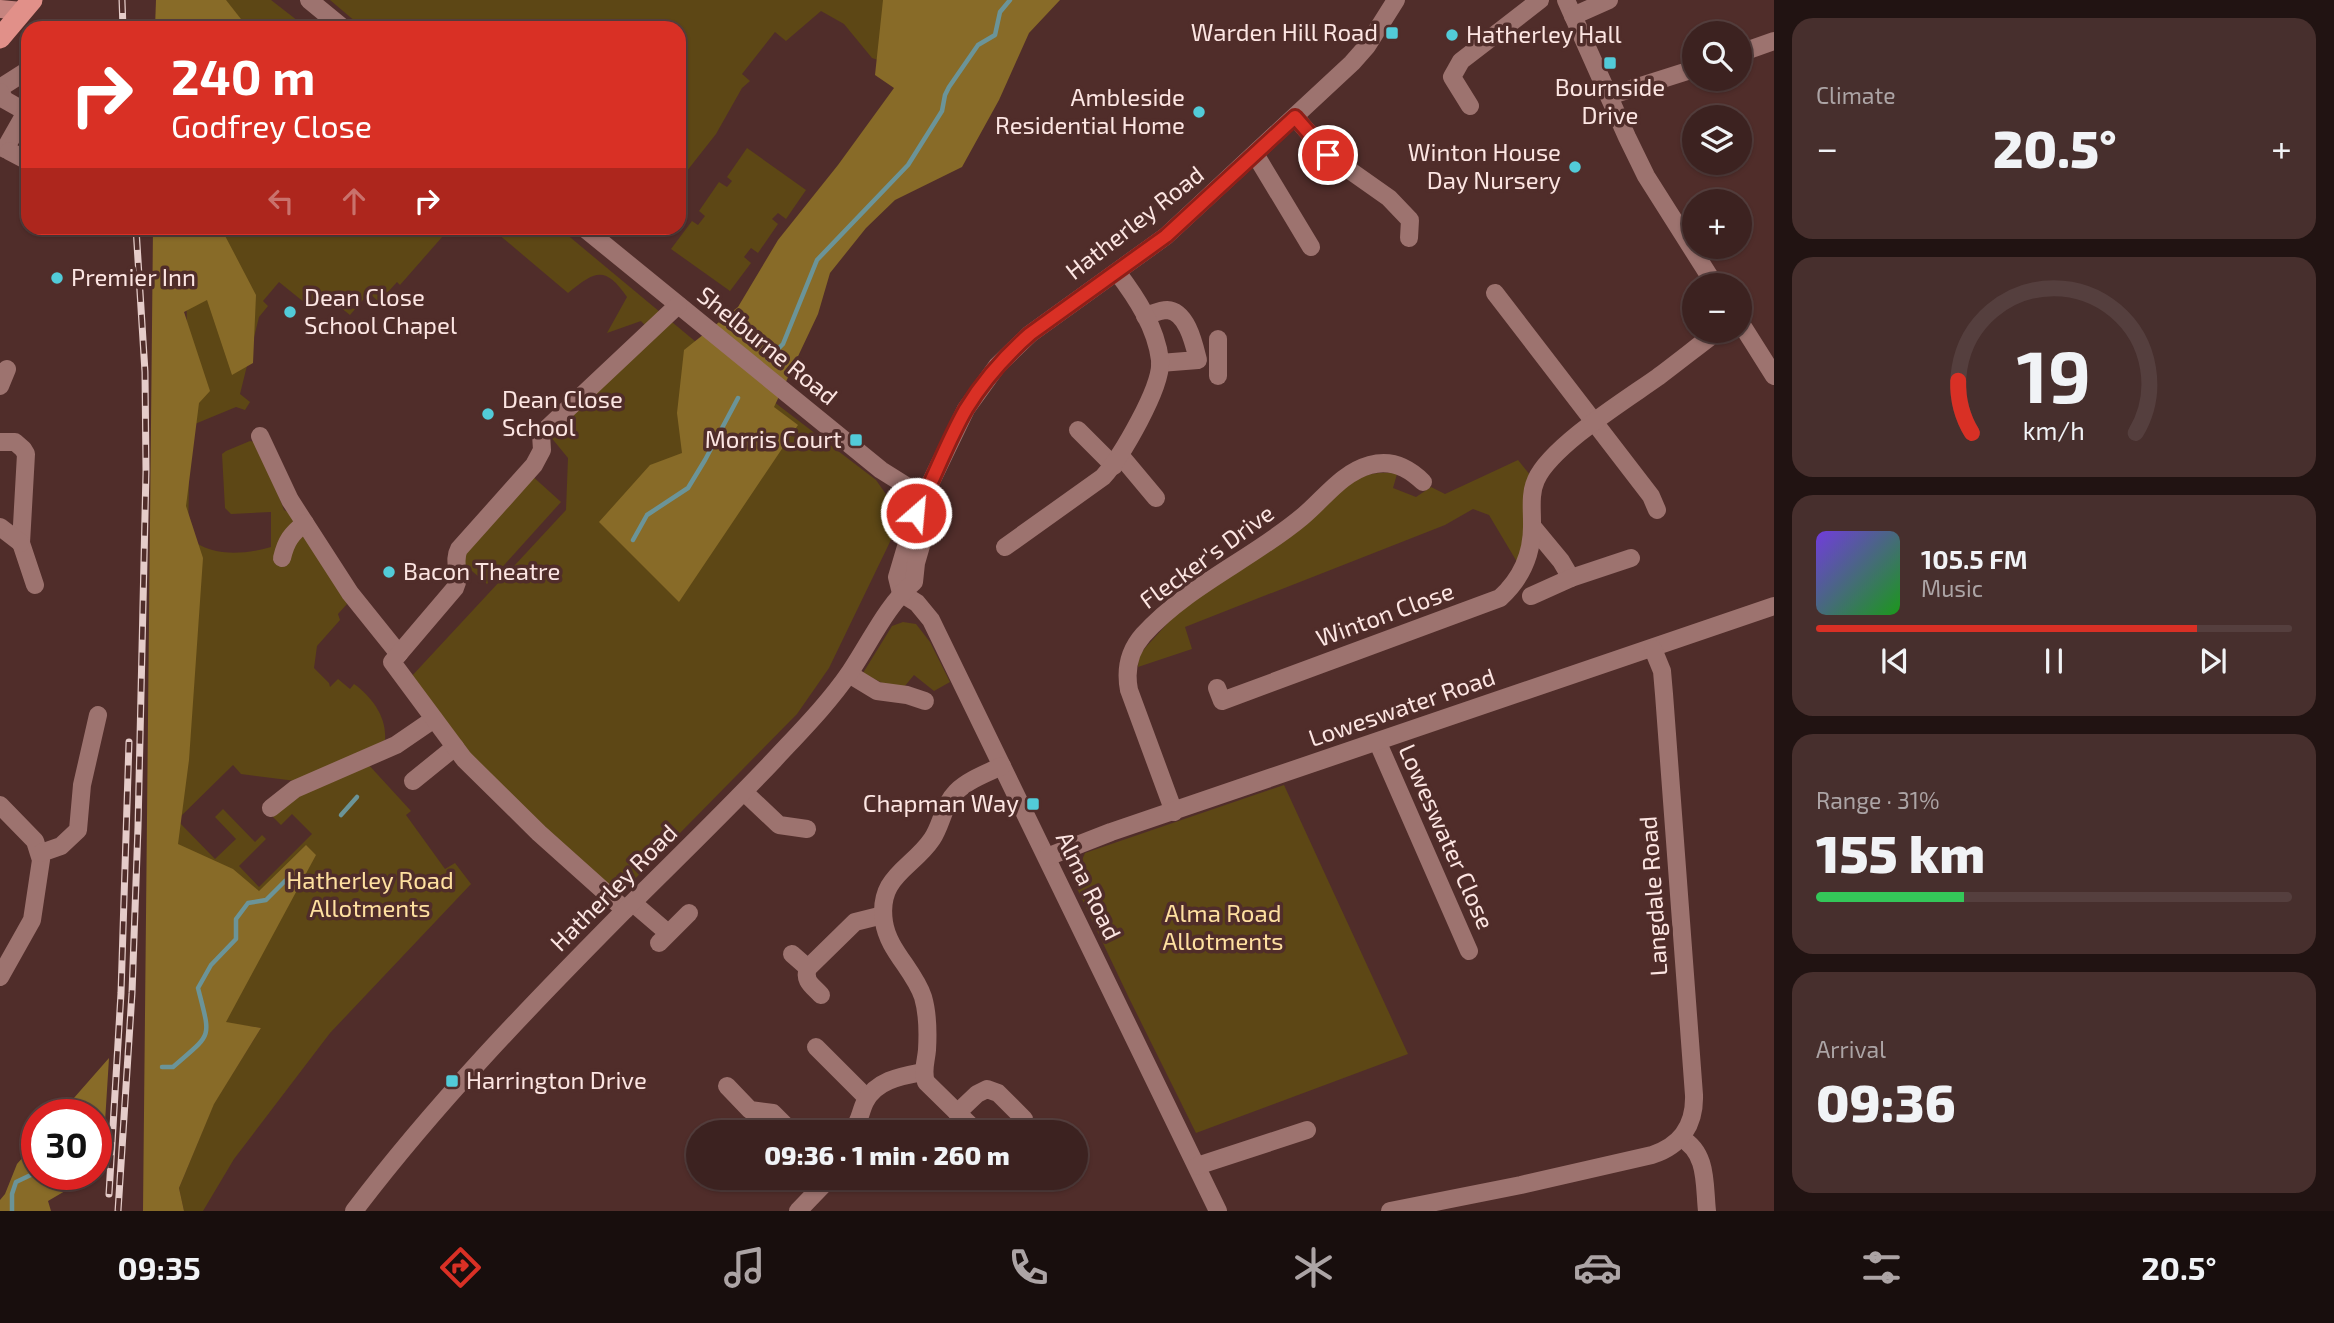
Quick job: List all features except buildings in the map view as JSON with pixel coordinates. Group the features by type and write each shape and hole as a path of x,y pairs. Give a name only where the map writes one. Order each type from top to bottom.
{"highway":[{"path":"0,38 27,6"}],"main road":[{"path":"0,9 27,6"}],"street":[{"path":"309,0 334,21"},
{"name":"Hatherley Road","path":"354,1211 452,1091 629,906 744,792 849,674 901,593 897,577 916,513 966,409 997,366 1030,334 1166,236 1295,117 1367,46 1396,0"},
{"path":"1470,106 1452,78 1461,61 1540,0"},
{"path":"1609,0 1569,8 1646,176 1707,273"},
{"path":"1752,49 1774,41"},
{"path":"1609,96 1682,73"},
{"path":"21,78 2,99 21,109"},
{"path":"1295,117 1328,155 1389,198 1409,220 1409,238"},
{"path":"21,123 7,150 21,157"},
{"path":"1255,154 1311,247"},
{"name":"Shelburne Road","path":"593,235 881,470 924,497"},
{"path":"1005,547 1103,477 1117,460 1146,405 1160,363 1155,339 1145,316 1117,272"},
{"path":"1495,293 1651,496 1657,510"},
{"path":"678,305 541,434 542,450 534,465 459,549 455,560 458,575 455,588 393,662 464,759 539,833 664,938 689,913"},
{"path":"1145,316 1167,310 1181,317 1198,360"},
{"path":"1160,363 1198,360 1218,367 1218,339"},
{"path":"1752,341 1774,376"},
{"name":"Winton Close","path":"1217,688 1222,701 1500,598 1514,585 1522,572 1530,551 1531,503 1535,481 1556,453 1702,343"},
{"path":"0,386 6,369"},
{"path":"1078,430 1117,460 1156,498"},
{"path":"260,436 289,499 350,593 399,654"},
{"path":"0,442 9,440 20,444 26,454 21,543 35,585"},
{"name":"Flecker's Drive","path":"1174,812 1126,676 1128,661 1143,636 1170,610 1302,517 1356,470 1387,462 1401,466 1423,482"},
{"path":"282,558 286,542 305,523"},
{"path":"1532,526 1561,561 1571,578"},
{"path":"0,527 21,543"},
{"path":"1531,596 1571,578 1631,558"},
{"name":"Alma Road","path":"901,593 917,603 931,620 1218,1211"},
{"name":"Loweswater Road","path":"1047,857 1111,832 1774,606"},
{"name":"Langdale Road","path":"1653,649 1661,671 1664,694 1694,1095 1690,1125 1681,1138"},
{"path":"849,674 877,691 907,695 925,702"},
{"path":"41,853 61,846 78,830 82,785 98,715"},
{"path":"271,808 295,789 396,745 434,719"},
{"name":"Loweswater Close","path":"1378,743 1469,951"},
{"path":"412,781 455,747"},
{"path":"964,1120 929,1087 923,1072 928,1036 923,998 910,970 887,935 883,915 891,883 933,837 952,796 965,785 1002,766"},
{"path":"744,792 779,825 807,829"},
{"path":"0,805 35,841 41,853 32,920 0,977"},
{"path":"821,995 807,981 808,968 855,922 883,915"},
{"path":"792,954 808,968"},
{"path":"816,1047 867,1098"},
{"path":"859,1120 867,1098 878,1087 895,1078 923,1072"},
{"path":"727,1086 750,1110 773,1113 780,1120"},
{"path":"957,1113 976,1094 987,1089 998,1093 1024,1119"},
{"path":"1197,1166 1307,1130"},
{"path":"1390,1211 1652,1155 1670,1147 1681,1138 1694,1147 1702,1161 1707,1211"},
{"path":"798,1211 818,1190"}],"green space":[{"path":"187,0 271,0 298,21 187,21"},
{"path":"330,0 972,0 884,62 872,58 844,24 821,11 786,41 775,32 742,74 750,81 742,88 716,134 686,172 686,21 355,21"},
{"path":"747,148 806,190 786,219 778,213 772,219 778,224 758,253 751,248 744,257 751,263 730,291 671,249 682,235 686,235 686,229 692,221 698,225 705,216 699,211 719,182 727,187 732,181 727,177"},
{"name":"Hatherley Road Allotments","path":"187,235 444,235 400,285 397,282 379,302 369,293 350,315 321,292 310,307 279,282 263,301 268,306 259,317 240,394 250,402 245,410 236,407 190,426 188,538 208,549 228,553 271,547 271,512 231,514 225,508 222,454 250,441 258,443 284,510 295,515 347,604 338,614 340,620 317,646 314,668 330,687 338,679 350,689 354,684 367,695 384,723 385,740 304,782 241,774 233,765 177,820 215,859 236,839 215,817 223,809 255,842 262,835 266,839 239,866 259,887 312,834 292,814 281,825 272,816 299,796 367,763 411,811 406,815 445,869 455,863 471,884 330,1033 234,1159 203,1211 184,1211 179,1188 214,1103 261,1028 225,1023 166,862 186,506"},
{"path":"499,235 567,235 702,347 876,480 902,517 829,668 797,714 622,892 612,890 477,767 410,678 566,510 568,458 550,436 654,335 641,321 607,333 627,297 606,276 593,276 568,293"},
{"path":"1518,460 1535,481 1523,572 1489,515 1473,509 1445,525 1185,627 1192,649 1138,667 1139,656 1176,614 1343,485 1369,475 1389,473 1397,474 1393,488 1416,497 1431,487 1445,494"},
{"path":"530,474 561,502 487,584 457,558"},
{"path":"903,622 916,624 930,642 950,682 934,691 914,675 904,687 890,687 863,673 892,626"},
{"name":"Alma Road Allotments","path":"1284,785 1408,1054 1196,1133 1073,880 1085,853"}],"shaded area":[{"path":"156,0 226,0 242,21 155,21"},
{"path":"883,0 1060,0 1029,33 999,100 962,167 895,200 866,228 830,273 818,314 774,407 798,425 679,602 599,522 650,465 682,453 677,413 684,350 738,307 778,240 838,165 894,88 875,75"},
{"path":"153,235 225,235 256,295 253,363 232,375 207,300 184,312 210,391 199,403 186,506 203,558 189,760 178,844 233,869 259,891 306,845 316,855 226,1022 261,1028 214,1104 179,1188 184,1211 143,1211"},
{"path":"109,1058 106,1099 73,1099"},
{"path":"21,1159 21,1190 67,1190 48,1201 51,1211 0,1211 0,1200"}],"waterway":[{"path":"768,359 783,344 817,260 908,165 942,111 949,87 978,45 995,35 1000,12 1010,0"},
{"path":"633,540 647,515 688,488 738,398"},
{"path":"341,815 357,797"},
{"path":"162,1067 173,1067 202,1040 206,1027 198,988 211,965 236,939 236,919 248,903 266,900 285,881"},
{"path":"12,1211 12,1194 16,1182 21,1180"}],"railway":[{"path":"122,0 123,21"},
{"path":"118,1211 132,993 146,471 145,372 136,235"},
{"path":"109,1194 121,993 129,742"}],"place":[{"name":"Warden Hill Road","path":"1392,33"},
{"name":"Hatherley Hall","path":"1452,35"},
{"name":"Bournside Drive","path":"1610,63"},
{"name":"Ambleside Residential Home","path":"1199,112"},
{"name":"Winton House Day Nursery","path":"1575,167"},
{"name":"Premier Inn","path":"57,278"},
{"name":"Dean Close School Chapel","path":"290,312"},
{"name":"Dean Close School","path":"488,414"},
{"name":"Morris Court","path":"856,440"},
{"name":"Bacon Theatre","path":"389,572"},
{"name":"Chapman Way","path":"1033,804"},
{"name":"Harrington Drive","path":"452,1081"}],"route":[{"path":"916,513 949,442 979,388 1030,334 1166,236 1295,117 1328,155"}]}
